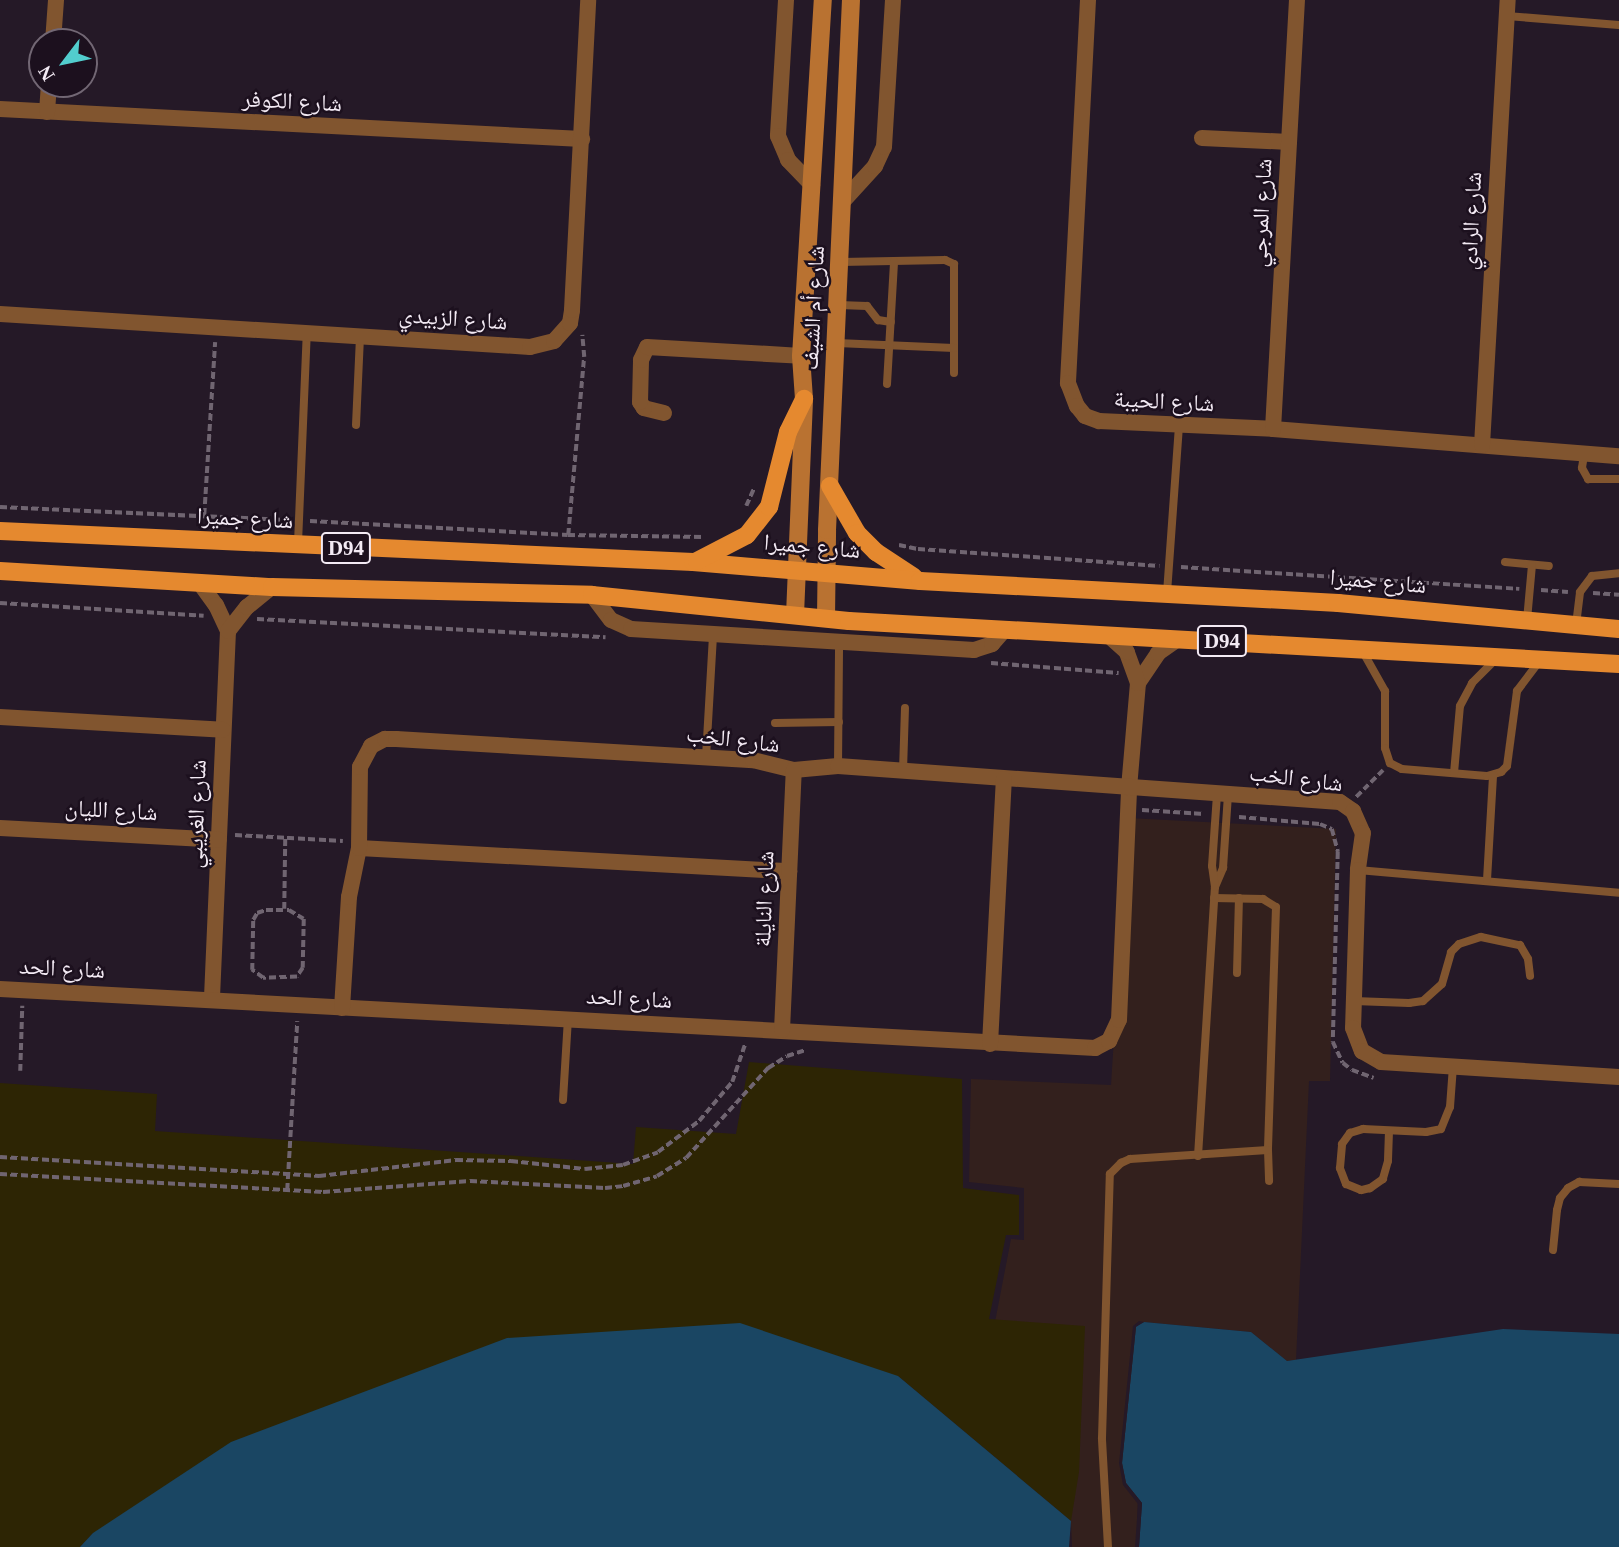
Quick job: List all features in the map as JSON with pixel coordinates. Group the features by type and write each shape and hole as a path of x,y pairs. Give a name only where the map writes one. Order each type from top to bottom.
{"main road":[{"name":"شارع أم الشيف","path":"795,615 804,399 801,356 822,0"},
{"name":"شارع أم الشيف","path":"826,618 851,0"},
{"path":"693,562 734,545 752,529 769,507 788,432 804,399"},
{"path":"830,486 842,511 876,552 920,581"},
{"name":"شارع جميرا","path":"0,531 693,562 920,581 1338,603 1619,629"},
{"name":"D94","path":"0,571 272,587 592,595 826,618 1004,630 1359,647 1619,664"}],"street":[{"path":"54,28 56,0"},
{"name":"شارع الزبيدي","path":"0,314 542,346 563,333 572,310 588,0"},
{"path":"786,0 778,136 788,160 812,185"},
{"path":"844,200 879,160 884,147 893,0"},
{"name":"شارع الحيبة","path":"1088,0 1068,383 1077,406 1085,416 1099,421 1273,429 1619,456"},
{"name":"شارع المرجي","path":"1273,429 1297,0"},
{"name":"شارع الرادي","path":"1482,445 1507,8"},
{"path":"47,112 48,98"},
{"name":"شارع الكوفر","path":"0,109 582,139"},
{"path":"1202,138 1289,142"},
{"path":"664,413 644,408 638,396 641,360 647,347 801,356"},
{"path":"199,582 229,622 272,587"},
{"path":"592,595 604,613 625,628 974,650 992,644 1004,630"},
{"name":"شارع الغريبي","path":"212,999 229,622"},
{"path":"1109,636 1127,652 1137,679 1128,809"},
{"path":"1137,679 1158,653 1178,639"},
{"path":"0,717 223,730"},
{"name":"شارع الخب","path":"342,1008 349,897 359,845 361,759 371,746 385,739 753,760 794,771 838,766 1340,802 1350,808"},
{"name":"شارع النايلة","path":"782,1030 794,771"},
{"path":"990,1044 1004,779"},
{"path":"1350,808 1363,833 1358,870 1354,1001 1356,1040 1371,1058 1381,1062 1619,1077"},
{"name":"شارع الحد","path":"0,989 747,1028 1088,1050 1102,1045 1114,1035 1119,1020 1128,809"},
{"name":"شارع الليان","path":"0,828 219,837"},
{"path":"359,845 789,871"}],"lane":[{"path":"1507,8 1619,25"},
{"path":"841,262 945,260 954,264 954,373"},
{"path":"887,384 894,261"},
{"path":"839,305 867,306 878,320 891,322"},
{"path":"298,546 307,332"},
{"path":"356,425 360,336"},
{"path":"837,344 954,348"},
{"path":"1167,593 1179,426"},
{"path":"1584,454 1582,468 1588,479 1619,479"},
{"path":"1505,562 1549,566"},
{"path":"1527,620 1532,565"},
{"path":"1576,625 1580,592 1592,576 1619,573"},
{"path":"706,757 713,634"},
{"path":"838,766 839,642"},
{"path":"1359,647 1381,680 1385,691 1385,748 1390,763 1402,769 1454,773 1493,775 1501,772 1510,758 1515,700 1520,683 1542,659"},
{"path":"1454,773 1460,706 1472,684 1499,656"},
{"path":"903,771 905,708"},
{"path":"775,723 838,722"},
{"path":"1488,880 1493,775"},
{"path":"1198,1156 1215,887 1212,873 1216,815 1223,794"},
{"path":"1215,887 1222,875 1227,816 1223,794"},
{"path":"1358,870 1619,893"},
{"path":"1214,898 1270,901 1276,907 1278,918 1269,1181"},
{"path":"1237,973 1239,898"},
{"path":"1354,1001 1423,1001 1442,984 1451,953 1459,944 1481,937 1520,945 1528,959 1530,976"},
{"path":"564,1100 568,1019"},
{"path":"1389,1131 1388,1161 1383,1179 1370,1188 1361,1190 1346,1184 1340,1168 1346,1138 1363,1129 1441,1129 1450,1107 1453,1066"},
{"path":"1108,1547 1102,1438 1110,1174 1121,1163 1130,1159 1268,1150"},
{"path":"1553,1250 1557,1210 1560,1198 1568,1188 1579,1182 1619,1184"}],"path":[{"path":"568,535 584,357 582,333 572,310"},
{"path":"204,515 216,327"},
{"path":"742,512 755,484"},
{"path":"0,507 568,535 698,538 712,535"},
{"path":"897,544 918,549 1619,595"},
{"path":"0,603 229,622 618,637"},
{"path":"988,663 1137,679"},
{"path":"1350,808 1390,763"},
{"path":"1128,809 1216,815"},
{"path":"1227,816 1320,824 1332,829 1338,852 1334,1042 1343,1063 1352,1070 1362,1075 1386,1078"},
{"path":"219,837 285,838 359,845"},
{"path":"284,910 285,838"},
{"path":"266,910 284,910 300,914 306,925 302,971 289,978 258,976 251,966 254,916 266,910"},
{"path":"20,1071 23,990"},
{"path":"287,1191 298,1005"},
{"path":"0,1157 340,1176 429,1162 484,1160 604,1168 642,1159 687,1133 723,1095 739,1067 747,1028"},
{"path":"0,1174 287,1191 358,1192 470,1181 605,1188 640,1182 673,1167 692,1152 768,1068 787,1056 807,1050"}],"shaded area":[{"path":"1128,818 1336,829 1330,1081 1309,1081 1296,1360 1287,1361 1251,1332 1144,1322 1136,1326 1138,1547 1072,1547 1071,1521 1065,1507 974,1431 1011,1239 1024,1240 1024,1188 969,1182 971,1079 1111,1085"}],"sand":[{"path":"749,1062 962,1079 963,1188 1019,1195 1019,1235 1006,1235 989,1319 1085,1326 1079,1472 1071,1521 898,1376 93,1533 80,1547 0,1547 0,1083 157,1094 155,1131 633,1164 636,1127 736,1134"}],"water":[{"path":"1144,1322 1251,1332 1287,1361 1503,1329 1619,1334 1619,1547 1139,1547 1142,1503 1126,1483 1122,1463 1136,1326"},
{"path":"740,1323 898,1376 1071,1521 1069,1547 80,1547 93,1533 231,1442 507,1338"}],"pier":[{"path":"1139,1321 1144,1322 1136,1327 1122,1463 1126,1483 1142,1503 1139,1547 1135,1547 1138,1504 1123,1485 1119,1463 1133,1326"}]}
